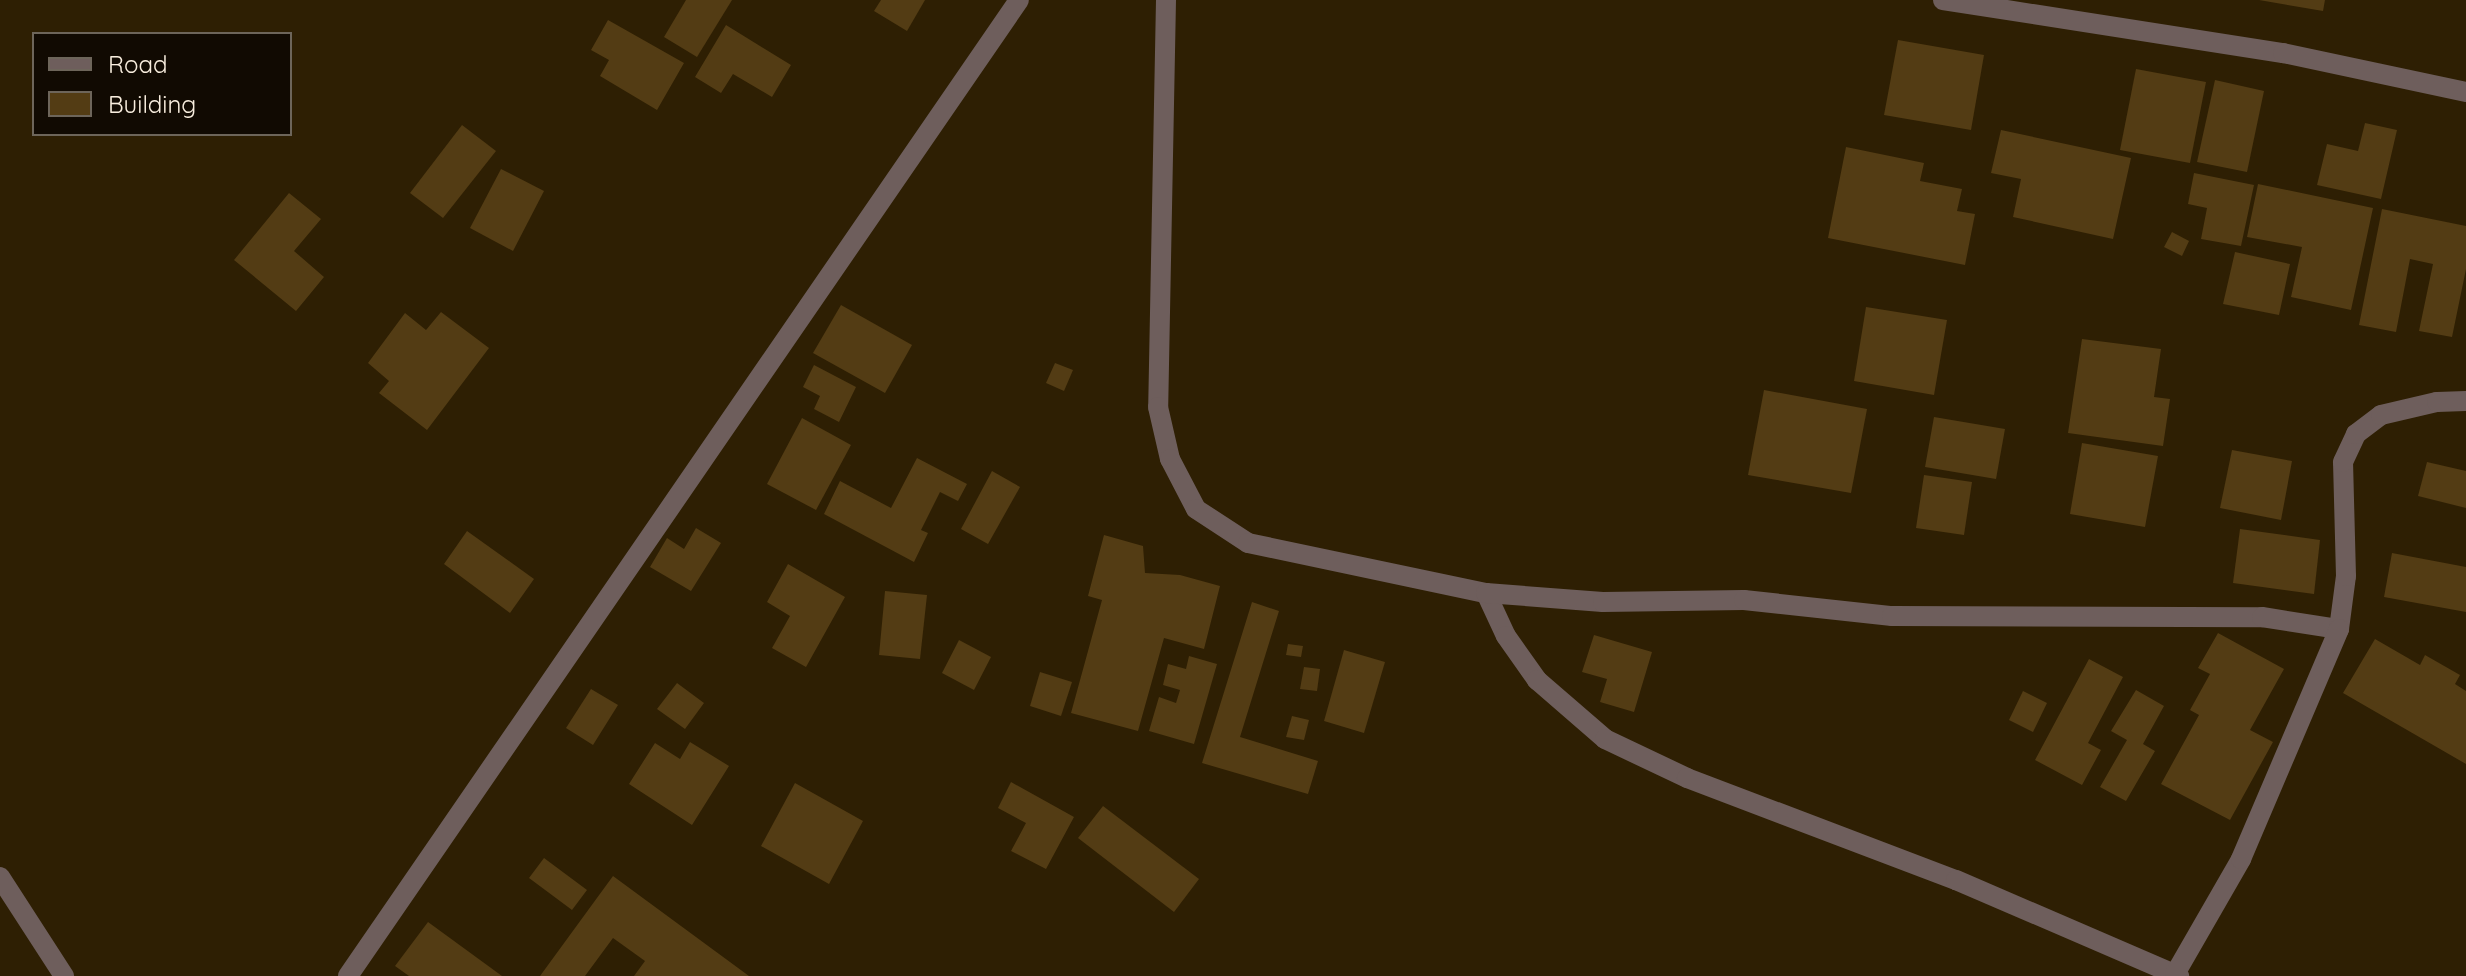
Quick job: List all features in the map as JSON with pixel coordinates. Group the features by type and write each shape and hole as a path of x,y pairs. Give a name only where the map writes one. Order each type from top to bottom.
{"street":[{"path":"348,976 1019,0"},
{"path":"1166,0 1158,407 1170,459 1196,509 1248,543 1486,593 1603,602 1744,600 1892,616 2262,617 2339,629"},
{"path":"1943,0 2283,53 2466,92"},
{"path":"1486,593 1506,636 1537,680 1605,739 1687,778 1956,880 2177,975 2241,859 2339,629 2346,576 2343,462 2356,434 2381,415 2437,402 2466,401"},
{"path":"0,877 64,976"}],"building":[{"path":"686,0 732,0 697,57 664,37"},
{"path":"881,0 925,0 907,31 874,11"},
{"path":"2259,0 2325,0 2323,11"},
{"path":"608,20 684,63 657,110 600,76 609,60 591,50"},
{"path":"726,25 791,65 772,97 733,74 721,93 695,77"},
{"path":"1898,40 1984,55 1971,130 1884,115"},
{"path":"2136,69 2206,82 2190,163 2120,150"},
{"path":"2215,80 2264,91 2247,172 2197,162"},
{"path":"2365,123 2397,130 2381,199 2317,185 2327,144 2358,151"},
{"path":"462,125 496,151 443,218 410,193"},
{"path":"2001,130 2131,158 2113,239 2013,217 2021,179 1991,173"},
{"path":"1846,147 1924,163 1920,181 1962,189 1957,211 1975,214 1965,265 1828,238"},
{"path":"501,169 544,191 513,251 470,228"},
{"path":"2194,173 2254,185 2241,246 2201,239 2207,208 2188,204"},
{"path":"2258,184 2373,208 2351,310 2291,297 2302,247 2247,237"},
{"path":"289,193 321,219 294,251 324,277 296,311 234,260"},
{"path":"2382,209 2466,226 2466,269 2452,337 2419,331 2433,264 2410,259 2396,332 2359,325"},
{"path":"2172,232 2189,241 2182,256 2164,247"},
{"path":"2235,252 2290,264 2279,315 2223,304"},
{"path":"841,305 912,345 885,393 813,353"},
{"path":"1866,307 1947,320 1934,395 1854,381"},
{"path":"441,312 489,348 427,430 379,393 389,381 368,363 405,313 426,330"},
{"path":"2082,339 2161,349 2154,397 2170,399 2163,446 2068,433"},
{"path":"1055,363 1073,370 1064,391 1046,383"},
{"path":"814,365 856,387 839,422 814,409 820,396 803,387"},
{"path":"1764,390 1867,409 1851,493 1748,475"},
{"path":"1934,417 2005,429 1996,479 1925,467"},
{"path":"802,418 851,445 816,510 767,484"},
{"path":"2082,443 2158,456 2145,527 2070,514"},
{"path":"2232,450 2292,461 2281,520 2220,508"},
{"path":"917,458 967,484 958,501 940,492 921,530 928,533 914,562 824,514 840,481 891,508"},
{"path":"2427,462 2466,471 2466,508 2418,496"},
{"path":"992,471 1020,487 988,544 961,529"},
{"path":"1924,475 1972,482 1964,535 1916,528"},
{"path":"696,528 721,543 691,591 650,567 667,538 684,549"},
{"path":"2240,529 2320,540 2314,594 2233,583"},
{"path":"467,531 534,579 510,613 444,564"},
{"path":"1104,535 1143,546 1145,573 1180,575 1220,586 1204,649 1164,638 1138,731 1071,713 1102,600 1088,596"},
{"path":"2392,553 2466,567 2466,612 2384,597"},
{"path":"788,564 845,597 806,667 772,648 790,616 767,602"},
{"path":"885,591 927,595 920,659 879,655"},
{"path":"1252,602 1279,611 1240,737 1318,761 1308,794 1202,763"},
{"path":"2218,633 2284,669 2250,730 2273,742 2230,820 2161,784 2199,715 2190,710 2210,674 2198,668"},
{"path":"1594,635 1652,652 1634,712 1600,702 1607,679 1582,672"},
{"path":"2375,639 2420,665 2425,655 2460,675 2455,684 2466,691 2466,764 2343,693"},
{"path":"959,640 991,657 974,690 942,673"},
{"path":"1288,644 1303,646 1301,657 1286,655"},
{"path":"1344,650 1385,662 1364,733 1324,721"},
{"path":"1189,656 1217,664 1194,744 1149,731 1159,697 1176,703 1180,690 1163,685 1168,664 1186,669"},
{"path":"2089,659 2123,677 2088,743 2101,750 2082,785 2035,760"},
{"path":"1304,667 1320,669 1317,691 1300,689"},
{"path":"1040,672 1072,682 1061,716 1030,706"},
{"path":"677,683 704,703 685,729 657,709"},
{"path":"591,689 618,705 593,745 566,728"},
{"path":"2136,690 2164,706 2143,744 2155,751 2126,801 2100,787 2127,740 2111,731"},
{"path":"2023,691 2047,703 2033,732 2009,720"},
{"path":"1292,716 1309,720 1304,740 1286,737"},
{"path":"690,742 729,766 692,825 629,784 655,743 680,759"},
{"path":"1011,782 1074,817 1046,869 1011,851 1026,823 998,808"},
{"path":"795,783 863,821 829,884 761,846"},
{"path":"1103,806 1199,879 1174,912 1078,838"},
{"path":"544,858 587,890 572,910 529,878"},
{"path":"613,876 749,976 634,976 645,961 613,938 585,976 540,976"},
{"path":"428,922 502,976 409,976 395,966"}]}
